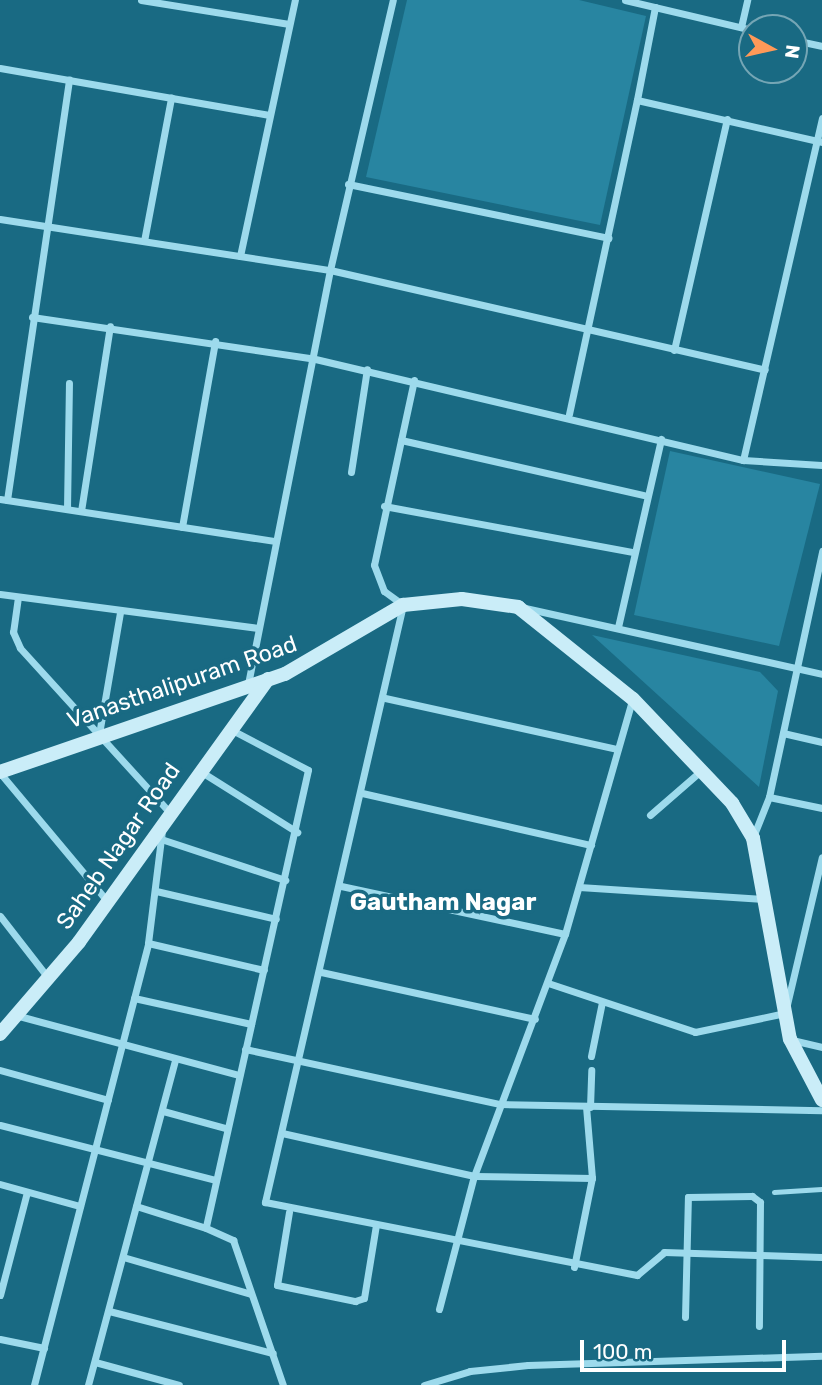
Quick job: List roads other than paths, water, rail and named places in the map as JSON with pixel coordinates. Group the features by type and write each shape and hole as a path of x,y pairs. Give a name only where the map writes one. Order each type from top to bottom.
{"street":[{"path":"141,0 289,24"},
{"path":"240,256 268,115 295,0"},
{"path":"248,684 311,358 348,184 393,0"},
{"path":"625,0 738,26"},
{"path":"569,414 655,7"},
{"path":"0,68 268,115"},
{"path":"69,79 4,500 274,541"},
{"path":"144,241 171,98"},
{"path":"636,100 819,141"},
{"path":"743,460 819,141 822,118"},
{"path":"674,350 727,120"},
{"path":"348,184 608,238"},
{"path":"0,219 330,270 765,370"},
{"path":"32,317 215,341 311,358 569,414 743,460 822,465"},
{"path":"81,511 110,326"},
{"path":"183,527 215,341"},
{"path":"351,472 367,369"},
{"path":"414,380 384,506 375,574 384,591 403,605 385,698 301,1061 264,1196 270,1206 289,1212 455,1238 574,1267 637,1275 664,1252 687,1255 822,1257"},
{"path":"67,509 69,383"},
{"path":"618,626 644,495 661,439"},
{"path":"401,440 644,495"},
{"path":"384,506 632,552"},
{"path":"753,838 769,797 822,551"},
{"path":"0,594 120,613 258,628"},
{"path":"18,597 16,640 99,734 166,816 148,943 34,1385"},
{"name":"Vanasthalipuram Road","path":"0,772 99,734 308,664 403,605 462,599 518,607"},
{"path":"518,607 618,626 822,674"},
{"path":"518,607 633,699 703,769 753,838 790,1040 822,1100"},
{"path":"99,734 120,613"},
{"name":"Saheb Nagar Road","path":"0,1034 50,980 166,816 268,679"},
{"path":"385,698 617,749"},
{"path":"439,1309 455,1238 474,1176 565,934 633,699"},
{"path":"206,1228 225,1128 276,919 308,769 230,729"},
{"path":"783,733 822,742"},
{"path":"650,815 703,769"},
{"path":"199,771 296,832"},
{"path":"0,772 107,901"},
{"path":"362,793 591,845"},
{"path":"769,797 822,808"},
{"path":"161,839 285,880"},
{"path":"785,1013 822,857"},
{"path":"341,886 565,934"},
{"path":"579,887 765,899"},
{"path":"156,891 276,919"},
{"path":"0,916 50,980"},
{"path":"148,943 264,970"},
{"path":"321,972 535,1019"},
{"path":"548,983 695,1032 785,1013"},
{"path":"134,998 251,1024"},
{"path":"591,1056 602,1002"},
{"path":"19,1016 239,1075"},
{"path":"790,1040 822,1047"},
{"path":"244,1049 500,1104 822,1110"},
{"path":"88,1385 175,1060"},
{"path":"0,1070 108,1100"},
{"path":"574,1267 592,1178 588,1107 591,1070"},
{"path":"163,1111 225,1128"},
{"path":"0,1125 94,1154 149,1162 215,1180"},
{"path":"282,1133 474,1176 592,1178"},
{"path":"0,1184 80,1206"},
{"path":"0,1294 27,1192"},
{"path":"685,1317 688,1197 752,1196 760,1202 759,1326"},
{"path":"136,1206 206,1228 233,1240 283,1385"},
{"path":"289,1212 277,1285 359,1302 376,1225"},
{"path":"123,1257 251,1294"},
{"path":"108,1311 273,1353"},
{"path":"0,1339 44,1348"},
{"path":"424,1385 470,1371 528,1365 822,1356"},
{"path":"95,1362 179,1385"},
{"path":"143,1385 145,1375"}],"lane":[{"path":"774,1192 822,1189"}],"district":[{"name":"Gautham Nagar","path":"443,903"}]}
